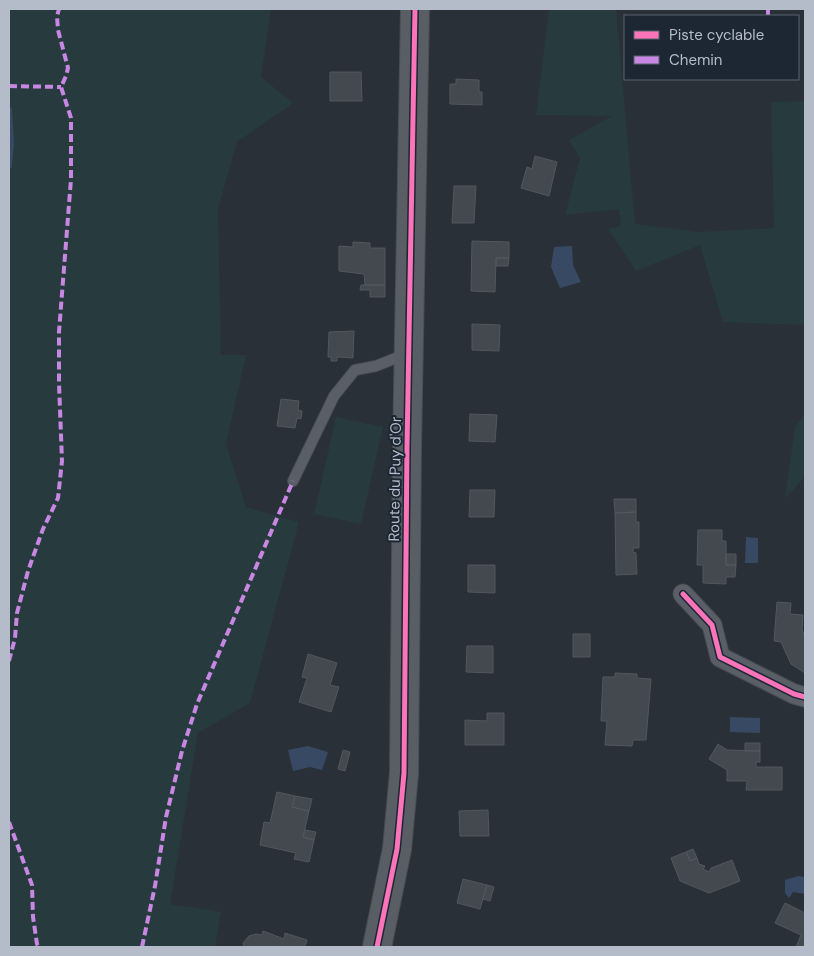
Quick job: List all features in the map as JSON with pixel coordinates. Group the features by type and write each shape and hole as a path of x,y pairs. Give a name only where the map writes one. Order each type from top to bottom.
{"main road":[{"name":"Route du Puy d'Or","path":"377,947 397,849 404,773 415,9"}],"street":[{"path":"683,594 712,625 720,657 794,694 805,697"}],"lane":[{"path":"293,481 334,396 355,370 376,366 409,352"}],"green space":[{"path":"9,9 271,9 261,77 293,103 237,142 218,209 221,355 246,355 226,444 246,507 299,522 250,703 198,733 170,904 221,912 215,947 9,947"},
{"path":"549,9 616,9 635,224 698,232 774,228 771,102 805,101 805,325 723,322 700,245 636,271 608,229 621,226 619,209 565,215 580,158 569,140 612,116 536,115"},
{"path":"805,414 805,476 785,499 795,427"},
{"path":"336,417 383,427 361,524 314,514"}],"water":[{"path":"572,246 573,265 581,282 560,288 551,267 554,247"},
{"path":"746,537 758,538 758,563 745,563"},
{"path":"730,717 760,718 760,733 730,732"},
{"path":"308,746 328,752 322,770 310,767 293,771 288,750"},
{"path":"798,876 805,877 805,894 793,892 789,898 785,893 785,880"}],"building":[{"path":"330,72 361,72 362,101 330,101"},
{"path":"456,79 479,80 479,92 482,92 482,105 450,104 450,84 456,84"},
{"path":"535,156 557,162 549,196 521,188 527,167 532,169"},
{"path":"454,186 476,186 474,223 452,223"},
{"path":"472,241 509,242 509,258 496,258 495,292 471,291"},
{"path":"353,242 370,243 370,248 385,248 385,285 365,285 364,274 339,271 339,246 353,247"},
{"path":"496,258 509,258 508,266 496,266"},
{"path":"361,285 385,285 385,297 370,297 370,290 360,290"},
{"path":"472,324 500,325 499,351 472,350"},
{"path":"354,331 353,358 337,357 337,361 331,361 331,357 328,357 329,332"},
{"path":"281,399 299,401 298,410 302,411 301,419 297,418 295,428 277,426"},
{"path":"470,414 497,415 495,442 469,441"},
{"path":"470,490 495,490 494,517 469,517"},
{"path":"614,499 636,499 636,512 615,513"},
{"path":"636,512 636,522 639,522 639,548 633,548 633,552 636,553 637,574 616,575 615,513"},
{"path":"698,530 722,530 722,541 726,541 726,565 736,565 735,577 726,577 726,584 703,583 703,565 697,565"},
{"path":"726,554 736,554 736,565 726,565"},
{"path":"468,565 495,565 495,593 468,592"},
{"path":"777,602 791,603 790,614 803,615 802,630 805,637 805,673 791,664 781,642 774,641"},
{"path":"573,634 590,634 590,657 573,657"},
{"path":"467,646 493,646 493,673 466,672"},
{"path":"308,654 337,663 330,685 339,687 331,712 299,702 307,678 302,677"},
{"path":"615,673 637,674 637,678 651,679 646,740 633,740 632,746 605,745 607,721 601,721 603,677 615,677"},
{"path":"487,713 504,713 504,745 465,745 465,720 487,721"},
{"path":"745,743 760,743 760,751 745,751"},
{"path":"718,744 727,750 760,751 760,762 756,762 756,767 782,767 782,790 746,790 747,781 727,781 727,770 709,759"},
{"path":"343,750 350,752 345,771 338,769"},
{"path":"277,792 295,796 292,807 309,811 303,837 314,840 309,862 294,859 296,853 260,845 264,822 270,823"},
{"path":"295,796 312,799 309,811 292,807"},
{"path":"488,810 489,836 460,836 459,811"},
{"path":"305,830 316,832 314,840 303,837"},
{"path":"693,849 697,858 690,861 686,852"},
{"path":"686,852 690,861 697,858 699,864 705,866 703,869 709,872 711,868 732,860 740,881 709,893 680,881 671,858"},
{"path":"463,879 487,885 480,909 457,903"},
{"path":"487,885 494,887 490,901 483,899"},
{"path":"785,903 805,913 805,947 796,947 801,935 775,923"},
{"path":"263,931 284,939 285,933 307,940 305,947 244,947 243,943 249,936 262,935"}],"waterway":[{"path":"9,110 11,143 9,166"}],"marked path":[{"path":"9,661 15,638 17,613 28,571 43,529 58,498 62,461 59,332 71,179 71,118 61,87 68,68 58,30 57,16 59,9"},
{"path":"768,9 768,15"},
{"path":"9,86 61,87"},
{"path":"142,947 155,886 166,817 182,751 197,704 293,481"},
{"path":"9,822 32,885 33,917 39,947"}],"cycle path":[{"path":"377,947 397,849 404,773 407,447 415,9"},
{"path":"683,594 712,625 720,657 794,694 805,697"}]}
